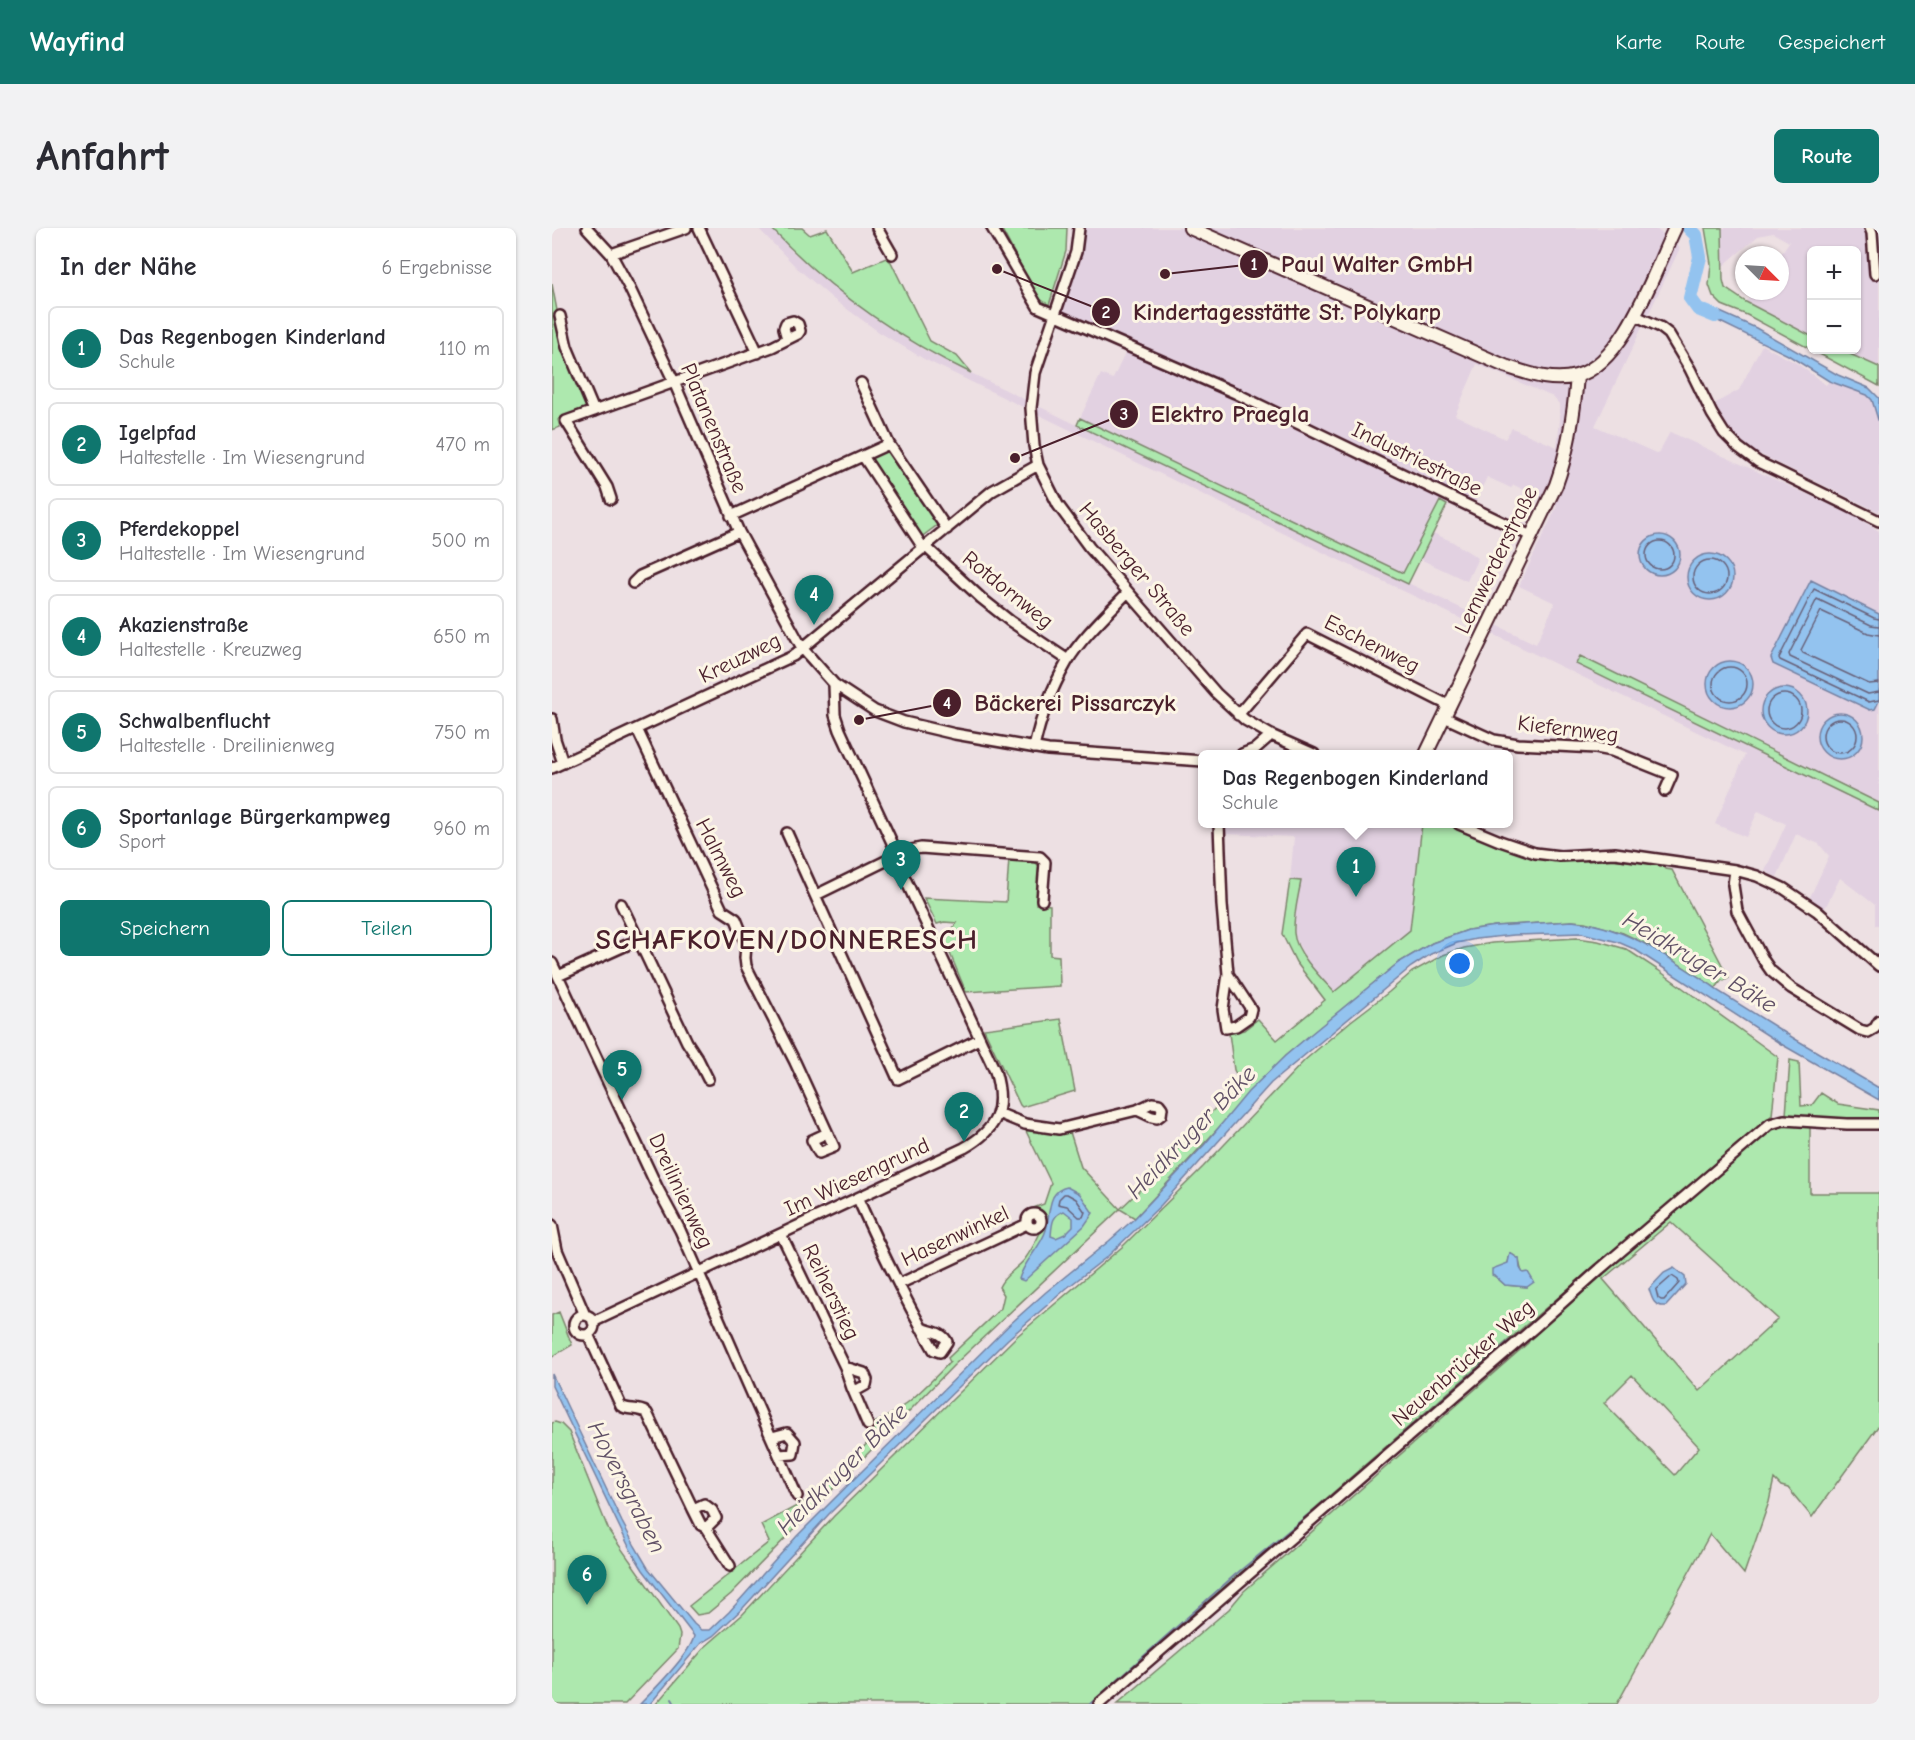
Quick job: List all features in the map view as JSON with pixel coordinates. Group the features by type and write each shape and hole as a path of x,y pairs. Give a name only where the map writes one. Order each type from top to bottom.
{"street":[{"name":"Platanenstraße","path":"587,228 611,254 630,289 674,382 739,532 802,648 834,684 875,711 904,722 955,734 1034,748 1198,760"},
{"path":"611,254 686,228"},
{"path":"699,228 758,353"},
{"path":"877,228 892,255"},
{"path":"992,228 1038,307 1055,315"},
{"name":"Hasberger Straße","path":"1078,228 1076,252 1040,354 1032,395 1032,422 1038,465 1054,497 1075,530 1216,693 1238,715 1271,735 1305,750"},
{"path":"1190,228 1504,366 1550,378 1577,376 1598,366 1608,356 1622,338 1674,230"},
{"path":"1870,228 1875,274"},
{"name":"Industriestraße","path":"1055,315 1235,393 1532,536"},
{"path":"1634,315 1660,327 1669,334 1690,369 1712,414 1724,433 1737,447 1768,467 1879,521"},
{"path":"560,316 567,347 594,411"},
{"path":"611,499 607,487 566,421 758,353 790,337"},
{"name":"Lemwerderstraße","path":"1428,750 1556,484 1566,455 1574,413 1577,376"},
{"path":"861,382 889,444 946,529"},
{"path":"731,516 889,444"},
{"name":"Rotdornweg","path":"863,456 925,548 1010,621 1068,660"},
{"name":"Kreuzweg","path":"552,768 793,656 992,492 1038,465"},
{"path":"633,583 640,576 739,532"},
{"path":"1034,748 1045,711 1068,660 1128,592"},
{"name":"Eschenweg","path":"1238,715 1307,634 1450,706"},
{"path":"834,684 835,715 895,849 896,857 995,1071 1000,1088 998,1113 1025,1124 1059,1130 1137,1110"},
{"name":"Kiefernweg","path":"1444,717 1494,740 1518,744 1596,748 1625,755 1672,775 1665,791"},
{"path":"552,719 555,739 563,763"},
{"name":"Halmweg","path":"637,729 722,910 736,919 746,944 746,966 795,1062 827,1133"},
{"path":"1252,750 1271,735"},
{"path":"1219,828 1222,905 1228,974 1223,1009 1226,1028 1236,1026 1249,1017 1251,1009 1228,974"},
{"path":"1469,828 1535,853 1560,856 1615,853 1736,870 1757,876 1783,888 1817,911 1879,966"},
{"path":"787,833 898,1079 979,1039"},
{"path":"816,894 906,851 921,848 1040,857 1045,862 1042,900"},
{"path":"1736,870 1733,885 1737,911 1764,961 1778,978 1860,1030 1868,1032 1875,1028 1879,1021"},
{"path":"621,904 687,1042 699,1059 708,1079"},
{"path":"558,976 629,944 635,943 642,947"},
{"name":"Dreilinienweg","path":"552,963 658,1189 680,1230 797,1496"},
{"name":"Im Wiesengrund","path":"593,1322 858,1199 978,1140 988,1131 998,1113"},
{"name":"Neuenbrücker Weg","path":"1098,1704 1770,1124 1784,1120 1879,1124"},
{"path":"858,1199 921,1328"},
{"name":"Hasenwinkel","path":"898,1284 1027,1224"},
{"path":"552,1225 557,1250 585,1315 593,1322 593,1328 588,1334"},
{"name":"Reiherstieg","path":"781,1234 845,1366 868,1425"},
{"path":"585,1315 577,1318 574,1327 579,1334 588,1334"},
{"path":"588,1334 621,1406 628,1409 636,1408 647,1413 701,1525 706,1528 730,1566"},
{"name":"Reiherstieg","path":"845,1366 864,1373 867,1380 866,1385 858,1390 852,1388"},
{"path":"772,1437 788,1433 795,1442 793,1454 779,1455"},
{"path":"693,1509 704,1504 712,1510 716,1518 706,1528"}],"shaded area":[{"path":"758,228 771,228 791,250 827,282 882,323 924,350 1536,644 1555,603 1519,586 1557,506 1514,485 1511,488 1487,477 1474,505 1452,495 1447,505 1440,502 1403,573 1080,418 1101,374 1113,379 1127,349 1056,317 1080,228 1655,228 1680,248 1595,426 1658,454 1670,432 1851,514 1879,531 1879,803 1581,656 1576,664 1879,811 1879,925 1875,925 1875,905 1840,878 1824,910 1810,897 1829,856 1819,844 1796,834 1777,877 1765,871 1786,824 1758,811 1746,837 1715,824 1745,755 924,359 879,332 833,299 796,267","holes":["1477,364 1553,397 1559,404 1557,447 1512,428 1505,439 1455,415"]},
{"path":"1722,228 1879,228 1879,367 1850,354 1861,354 1861,246 1807,246 1807,334 1746,302 1747,300 1789,300 1789,246 1786,246 1789,242 1773,233 1758,236 1746,246 1735,246 1735,256 1723,266"},
{"path":"1762,345 1798,364 1826,385 1829,381 1867,395 1872,400 1879,423 1879,512 1753,451 1728,428 1714,404 1739,390"},
{"path":"1433,533 1453,542 1478,558 1467,581 1420,559"},
{"path":"1225,828 1422,828 1410,930 1334,992 1309,965 1294,936 1295,912 1301,881 1290,880 1294,837 1225,834"}],"green space":[{"path":"771,228 802,228 810,235 827,229 853,272 886,258 891,262 930,341 957,356 971,373 916,344 864,310 816,271"},
{"path":"1001,228 1067,228 1066,251 1049,305 1038,298"},
{"path":"1705,228 1722,228 1725,288 1735,295 1735,300 1743,300 1807,334 1807,347 1747,315 1722,305 1713,296 1709,285 1711,264"},
{"path":"552,284 564,348 589,408 558,420 560,427 552,430"},
{"path":"1819,354 1850,354 1879,367 1879,386"},
{"path":"1080,418 1403,573 1440,501 1447,505 1408,584 1077,425"},
{"path":"888,449 940,523 920,538 869,458"},
{"path":"1580,656 1879,803 1879,811 1576,664"},
{"path":"1422,828 1460,828 1525,855 1541,859 1564,861 1611,859 1662,865 1665,869 1672,870 1729,978 1722,980 1715,989 1654,948 1623,933 1585,922 1495,926 1468,930 1432,943 1398,963 1285,1056 1135,1218 1120,1209 1240,1081 1234,1070 1229,1033 1244,1030 1258,1019 1277,1040 1325,1000 1296,962 1282,934 1290,880 1301,881 1294,920 1294,933 1299,948 1310,965 1334,992 1410,930"},
{"path":"1009,858 1033,860 1039,866 1036,904 1050,905 1050,955 1059,956 1060,986 966,992 944,939 957,923 937,924 924,898 1006,902"},
{"path":"1577,938 1626,949 1778,1057 1772,1115 1527,1324 1090,1704 656,1704 705,1647 742,1615 834,1516 1016,1337 1122,1247 1203,1167 1305,1060 1412,972 1443,955 1464,948 1492,943","holes":["1510,1253 1519,1259 1527,1287 1505,1285 1496,1277 1508,1263"]},
{"path":"1061,1019 1075,1091 1022,1107 984,1029"},
{"path":"1790,1060 1799,1062 1801,1106 1812,1105 1821,1093 1838,1104 1879,1110 1879,1120 1802,1119 1786,1115"},
{"path":"1783,1124 1810,1125 1810,1193 1879,1193 1879,1425 1812,1517 1788,1488 1781,1486 1774,1479 1769,1502 1744,1574 1710,1534 1617,1704 1117,1704 1229,1609 1244,1591 1528,1343 1534,1331 1765,1134","holes":["1671,1222 1778,1319 1699,1391 1603,1279","1632,1375 1699,1447 1675,1475 1604,1403"]},
{"path":"1025,1129 1059,1135 1070,1132 1081,1167 1120,1209 953,1366 731,1594 708,1613 697,1615 689,1606 769,1542 761,1525 808,1500 876,1435 872,1424 884,1419 914,1397 950,1362 948,1358 1001,1308 1004,1295 999,1287 1025,1259 1043,1226 1044,1217 1040,1211 1033,1208 1044,1204 1051,1183"},
{"path":"559,1312 572,1345 552,1357 552,1315"},
{"path":"552,1423 561,1424 569,1432 609,1531 680,1635 678,1649 625,1704 552,1704"}],"water":[{"path":"1698,309 1718,311 1756,328 1838,375 1869,388 1879,398 1879,423 1872,400 1867,395 1829,381 1788,355"},
{"path":"1660,535 1668,536 1674,541 1679,547 1679,563 1674,569 1668,574 1660,575 1652,574 1646,569 1641,563 1640,555 1641,547 1646,541 1652,536"},
{"path":"1710,554 1726,561 1733,577 1726,593 1710,600 1694,593 1687,577 1694,561"},
{"path":"1811,580 1879,614 1879,701 1875,709 1870,710 1773,664 1771,658"},
{"path":"1730,661 1746,668 1753,684 1746,700 1730,707 1714,700 1707,684 1714,668"},
{"path":"1784,688 1800,695 1807,711 1800,727 1784,734 1768,727 1761,711 1768,695"},
{"path":"1840,713 1856,720 1863,736 1856,752 1840,759 1824,752 1817,736 1824,720"},
{"path":"1572,921 1611,929 1647,945 1795,1039 1879,1088 1879,1100 1781,1044 1634,949 1618,942 1582,933 1514,935 1457,943 1431,954 1411,967 1271,1083 1161,1205 1108,1256 1008,1339 829,1514 743,1608 713,1636 701,1643 650,1704 640,1704 679,1662 694,1636 643,1570 630,1549 552,1386 552,1374 622,1522 648,1568 694,1624 701,1630 710,1630 797,1536 1009,1325 1135,1218 1205,1144 1248,1092 1311,1034 1398,963 1432,943 1468,930"},
{"path":"1067,1187 1080,1194 1093,1213 1084,1226 1024,1281 1019,1279 1044,1236 1053,1197 1059,1190","holes":["1064,1211 1073,1218 1073,1226 1065,1234 1056,1238 1051,1236 1052,1224 1057,1215"]},
{"path":"1510,1253 1519,1259 1523,1273 1528,1272 1534,1282 1527,1287 1505,1285 1492,1275 1492,1269 1508,1263"},
{"path":"1674,1268 1685,1277 1686,1284 1666,1306 1656,1304 1649,1289 1664,1273"}],"waterway":[{"path":"1689,228 1696,235 1700,257 1690,298 1698,309 1715,316"},
{"path":"1090,1704 1235,1575 1331,1496 1509,1341"},
{"path":"1375,1472 1384,1463"},
{"path":"672,1699 675,1704"}],"place":[{"name":"Kindertagesstätte St. Polykarp","path":"997,269"},
{"name":"Paul Walter GmbH","path":"1165,274"},
{"name":"Elektro Praegla","path":"1015,458"},
{"name":"Akazienstraße","path":"814,625"},
{"name":"Bäckerei Pissarczyk","path":"859,720"},
{"name":"Pferdekoppel","path":"901,890"},
{"name":"Das Regenbogen Kinderland","path":"1356,897"},
{"name":"Schwalbenflucht","path":"622,1100"},
{"name":"Igelpfad","path":"964,1142"},
{"name":"Sportanlage Bürgerkampweg","path":"587,1605"}],"district":[{"name":"SCHAFKOVEN/DONNERESCH","path":"787,940"}],"water label":[{"name":"Heidkruger Bäke","path":"1700,962"},
{"name":"Heidkruger Bäke","path":"1191,1132"},
{"name":"Heidkruger Bäke","path":"842,1469"},
{"name":"Hoyersgraben","path":"627,1487"}]}
